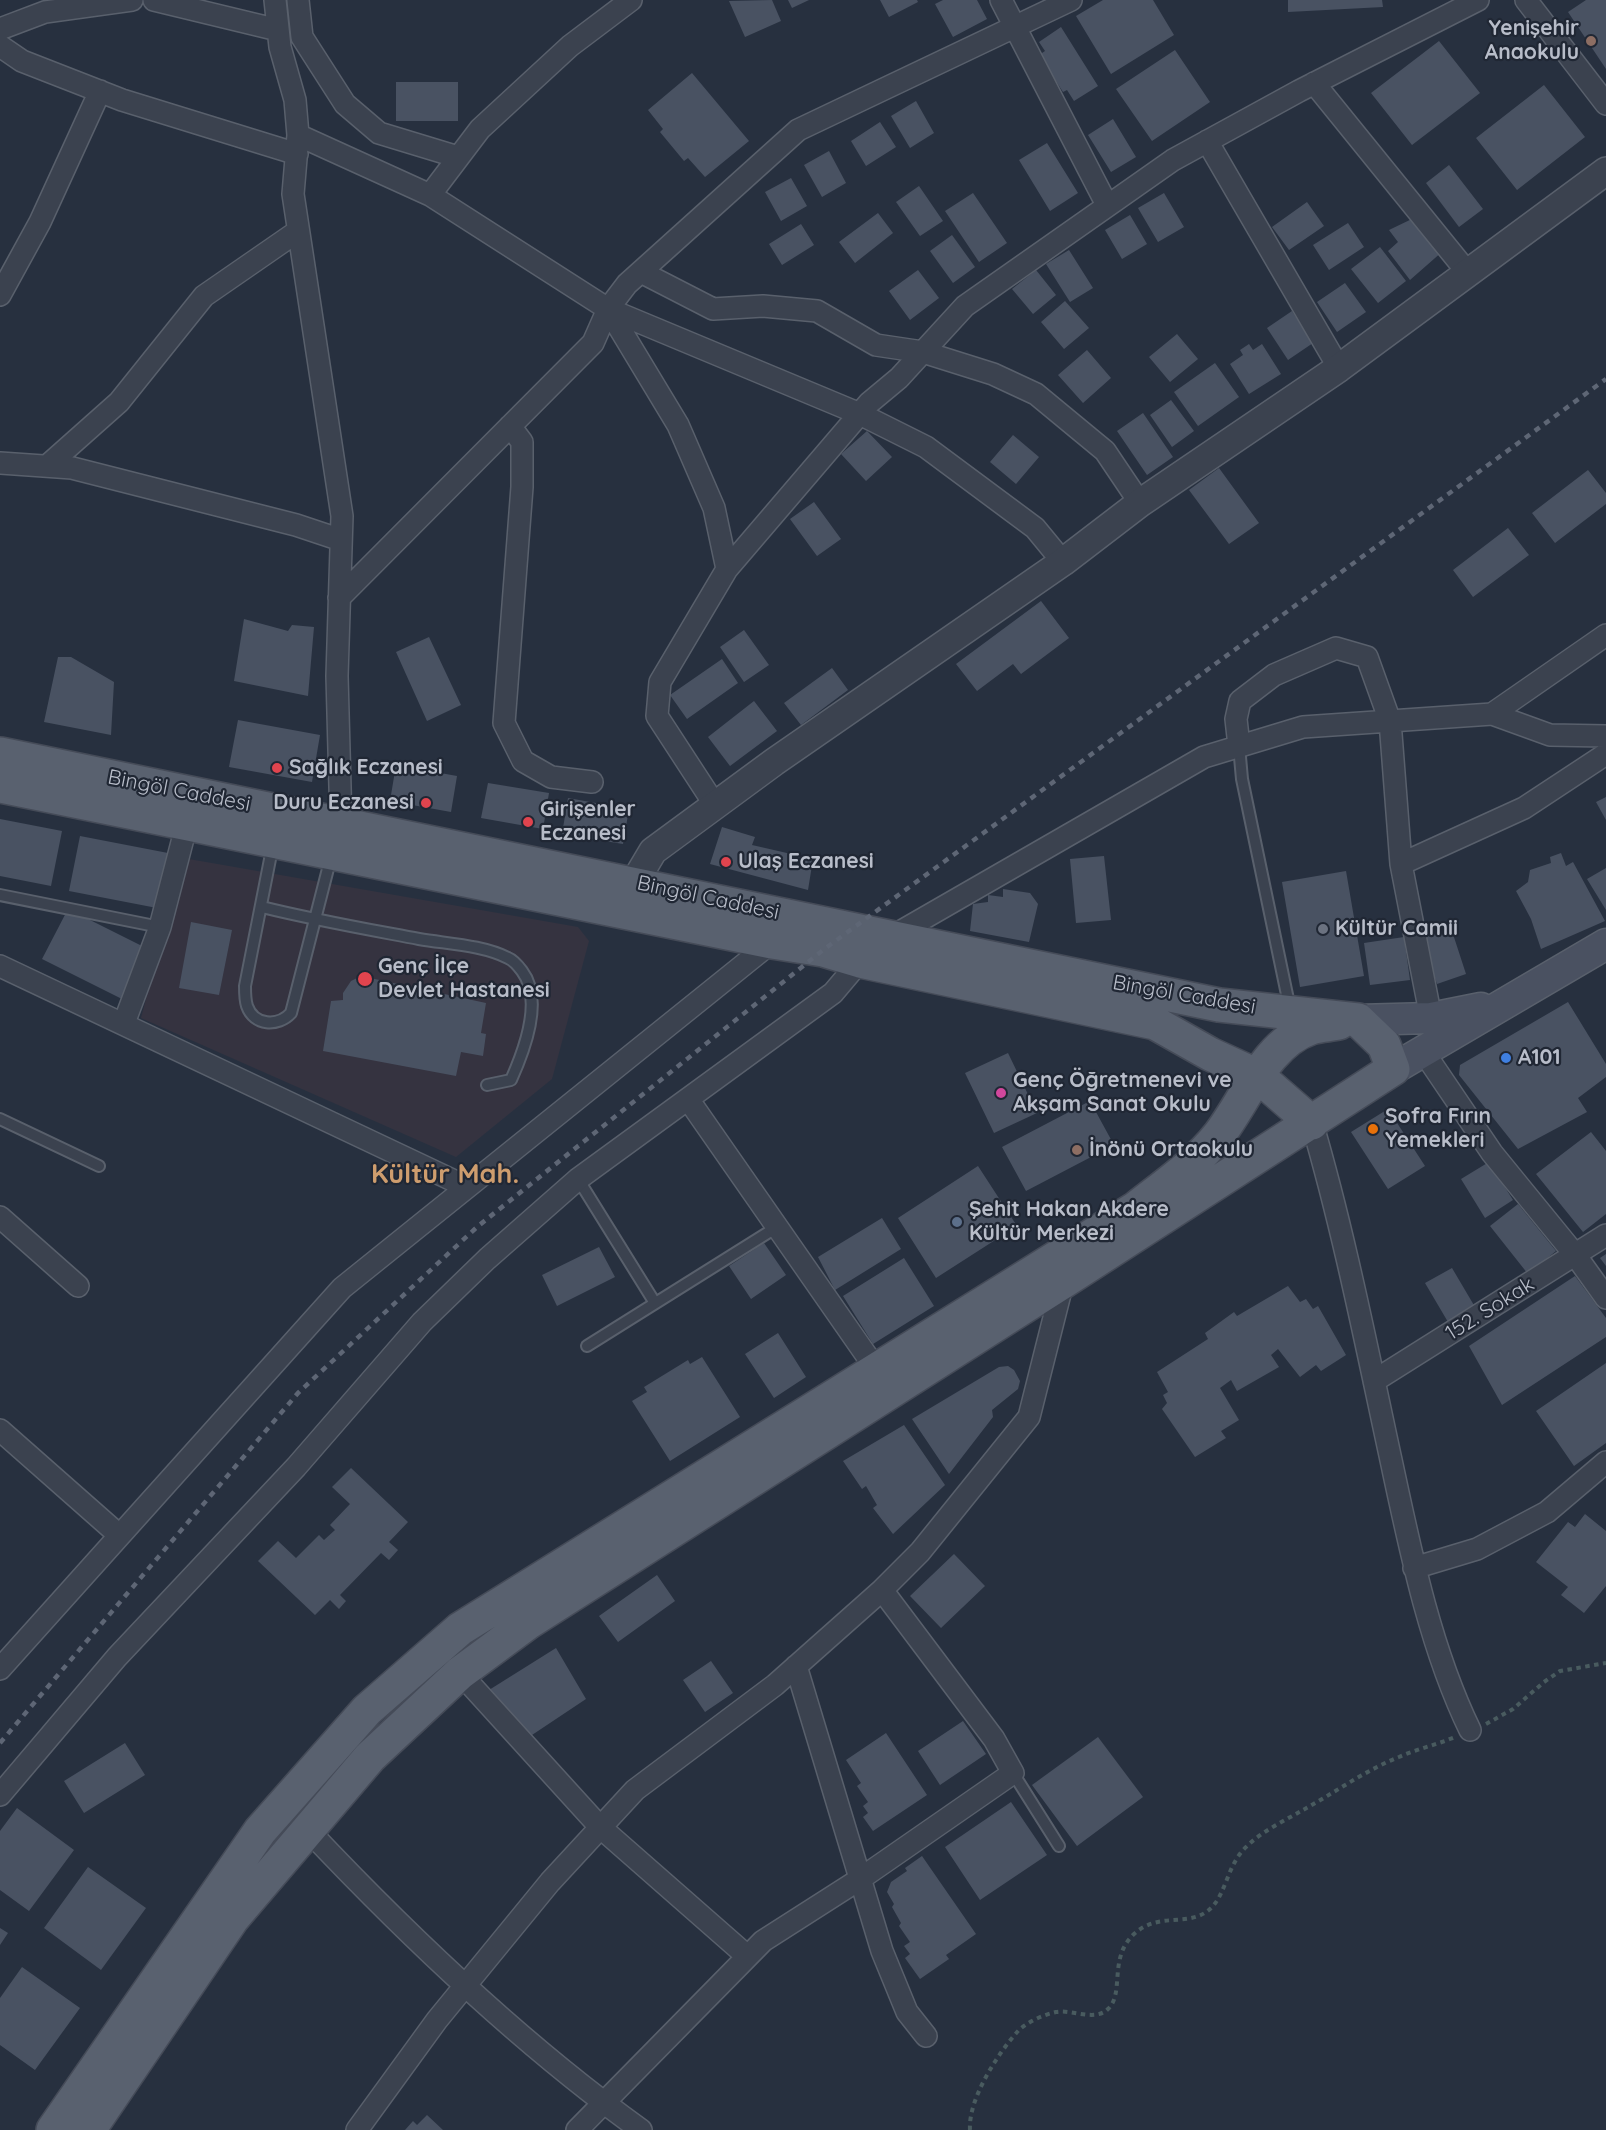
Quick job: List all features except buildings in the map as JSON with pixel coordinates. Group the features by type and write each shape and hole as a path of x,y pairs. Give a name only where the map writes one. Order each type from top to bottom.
{"main road":[{"name":"Bingöl Caddesi","path":"0,754 646,917 823,950 860,962 1155,1023 1210,1054 1258,1076 1312,1123"},
{"name":"Bingöl Caddesi","path":"0,786 273,841 337,838 634,883 1219,1005 1358,1020"},
{"path":"89,2130 233,1917 370,1756 460,1673 529,1622 1064,1282 1393,1069 1606,944"},
{"path":"53,2130 260,1831 367,1710 460,1629 1136,1208 1193,1164 1219,1135 1258,1076 1283,1045 1311,1028 1358,1020 1431,1018 1505,1003"},
{"path":"1358,1020 1384,1045 1393,1069"}],"street":[{"path":"0,29 45,12 132,0"},
{"path":"154,0 278,30"},
{"path":"275,0 280,47 295,100 297,145 293,194 342,516 337,676 337,838"},
{"path":"298,0 302,37 345,104 379,133 459,157"},
{"path":"430,195 480,129 570,46 631,0"},
{"path":"1001,0 1107,205"},
{"path":"339,598 593,343 608,309 641,272 798,130 1071,0"},
{"path":"715,805 657,716 660,682 726,569 860,414 923,352 965,306 1173,160 1314,83 1478,0"},
{"path":"1526,0 1606,104"},
{"path":"0,46 22,61 100,91 297,145 430,195 608,309 860,414 926,447 1035,528 1064,561"},
{"path":"1314,83 1468,273"},
{"path":"0,295 40,222 100,91"},
{"path":"1207,141 1339,368"},
{"path":"646,917 634,883 653,851 715,805 1064,561 1140,502 1339,368 1606,171"},
{"path":"47,466 119,402 204,296 298,231"},
{"path":"641,272 713,309 763,306 817,311 876,345 923,352 993,374 1036,393 1105,451 1140,502"},
{"path":"608,309 678,425 714,508 726,569"},
{"path":"510,426 522,442 522,487 504,723 523,762 551,777 592,782"},
{"path":"0,463 72,468 166,490 296,525 341,540"},
{"path":"1492,714 1606,635"},
{"path":"1239,746 1236,719 1240,701 1274,675 1336,648 1367,657 1390,721 1401,864 1431,1018"},
{"path":"0,1795 117,1657 296,1467 422,1322 487,1259 578,1179 833,993 860,962 893,936 1204,757 1303,727 1492,714 1550,735 1606,736"},
{"path":"1401,864 1524,808 1606,754"},
{"path":"124,1023 160,927 187,823"},
{"path":"0,1669 342,1288 772,942"},
{"path":"0,966 467,1187"},
{"path":"1423,1051 1492,1153 1576,1256 1606,1298"},
{"path":"688,1099 876,1369"},
{"path":"1312,1123 1374,1381 1414,1568 1458,1706 1470,1730"},
{"path":"0,1217 78,1286"},
{"name":"152. Sokak","path":"1374,1381 1606,1235"},
{"path":"357,2130 436,2020 550,1882 634,1790 775,1685 882,1590 920,1552 1029,1417 1064,1282"},
{"path":"0,1430 119,1535"},
{"path":"1414,1568 1477,1549 1546,1512 1606,1462"},
{"path":"577,2130 602,2102 763,1941 860,1879 1013,1773 994,1739 882,1590"},
{"path":"796,1666 882,1952 907,2012 926,2036"},
{"path":"460,1673 600,1827 747,1956"},
{"path":"308,1830 376,1901 572,2080 641,2130"}],"lane":[{"path":"1239,746 1242,779 1290,1013"},
{"path":"273,841 262,908 245,986 246,1005 252,1014 271,1024 283,1022 291,1013 337,838"},
{"path":"0,895 160,927"},
{"path":"262,908 314,920 473,948 510,959 523,972 531,1001 531,1021 511,1080 487,1085"},
{"path":"0,1119 99,1166"},
{"path":"578,1179 656,1303"},
{"path":"587,1346 777,1227"},
{"path":"1013,1773 1059,1846"}],"path":[{"path":"970,2130 970,2116 977,2092 1019,2031 1030,2022 1057,2012 1092,2015 1109,2009 1116,1996 1119,1958 1125,1946 1140,1930 1166,1919 1186,1919 1203,1914 1215,1904 1236,1858 1262,1834 1397,1758 1470,1730 1513,1709 1560,1671 1606,1663"}],"shaded area":[{"name":"Genç İlçe Devlet Hastanesi","path":"183,858 578,927 589,941 552,1079 456,1157 141,1018"}],"railway":[{"path":"0,1743 298,1393 477,1227 823,950 1606,379"}],"place":[{"name":"Yenişehir Anaokulu","path":"1591,41"},
{"name":"Sağlık Eczanesi","path":"277,768"},
{"name":"Duru Eczanesi","path":"426,803"},
{"name":"Girişenler Eczanesi","path":"528,822"},
{"name":"Ulaş Eczanesi","path":"726,862"},
{"name":"Kültür Camii","path":"1323,929"},
{"name":"Genç İlçe Devlet Hastanesi","path":"365,979"},
{"name":"A101","path":"1506,1058"},
{"name":"Genç Öğretmenevi ve Akşam Sanat Okulu","path":"1001,1093"},
{"name":"Sofra Fırın Yemekleri","path":"1373,1129"},
{"name":"İnönü Ortaokulu","path":"1077,1150"},
{"name":"Şehit Hakan Akdere Kültür Merkezi","path":"957,1222"}],"district":[{"name":"Kültür Mah.","path":"445,1175"}]}
